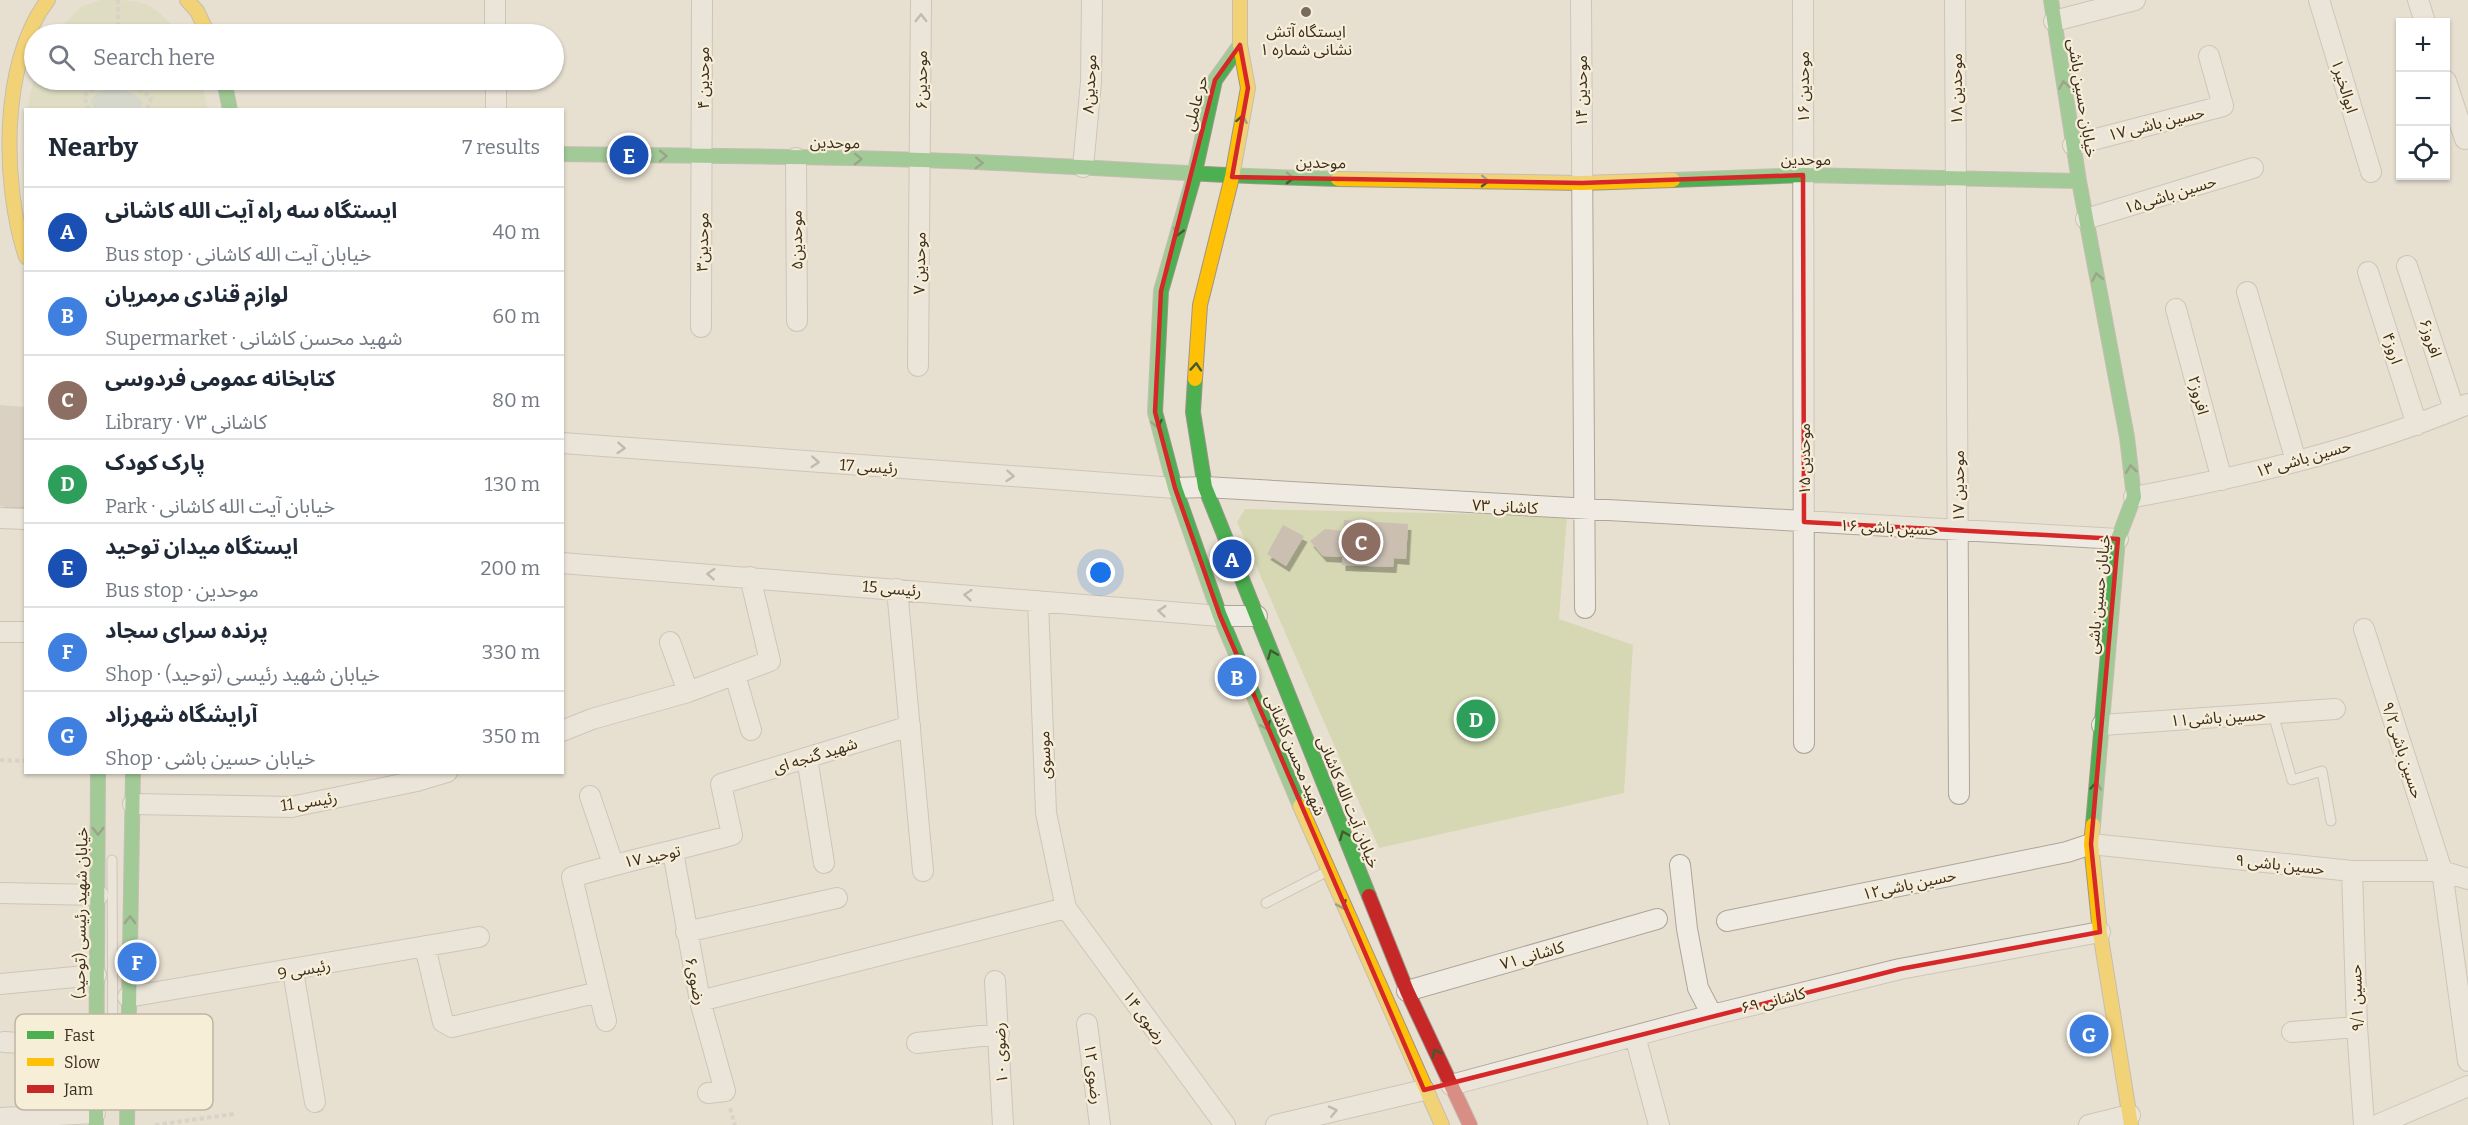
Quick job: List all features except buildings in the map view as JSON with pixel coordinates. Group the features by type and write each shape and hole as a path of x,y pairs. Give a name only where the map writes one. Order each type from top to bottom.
{"main road":[{"path":"32,24 39,9 48,0"},
{"path":"187,0 197,11 203,24"},
{"path":"1205,487 1193,412 1200,305 1232,177 1248,88 1240,45 1240,0"},
{"name":"خیابان حسین باشی","path":"2051,0 2079,181 2127,437 2134,497 2118,539 2091,844 2100,932 2130,1120"},
{"path":"24,40 9,82 0,141 8,208 24,252"},
{"name":"حر عاملی","path":"1194,176 1215,80 1240,45"},
{"path":"226,90 230,108"},
{"name":"موحدین","path":"564,154 920,160 1083,167 1232,177 1582,183 1803,175 2079,181"},
{"name":"شهید محسن کاشانی","path":"1194,176 1161,291 1155,412 1175,488 1221,616 1326,872 1442,1125"},
{"name":"خیابان آیت الله کاشانی","path":"1205,487 1407,991 1470,1125"},
{"name":"خیابان شهید رئیسی (توحید)","path":"95,1014 98,774"},
{"path":"128,1014 132,774"},
{"path":"1424,1090 1451,1085"},
{"path":"127,1110 127,1125"}],"street":[{"path":"495,0 495,24"},
{"name":"موحدین ۴","path":"702,0 703,156"},
{"name":"موحدین۶","path":"920,160 921,0"},
{"name":"موحدین۸","path":"1083,167 1091,81 1092,0"},
{"name":"موحدین ۱۴","path":"1581,0 1586,608"},
{"name":"موحدین ۱۶","path":"1803,0 1803,175"},
{"name":"موحدین ۱۸","path":"1955,0 1956,178"},
{"path":"2054,21 2135,0"},
{"name":"ابوالخیر۱","path":"2319,0 2371,172"},
{"path":"2418,0 2425,18"},
{"name":"حسین باشی ۱۷","path":"2073,145 2223,106 2209,56"},
{"path":"496,90 496,108"},
{"path":"2450,96 2465,139"},
{"name":"موحدین۳","path":"701,327 703,156"},
{"name":"موحدین۵","path":"795,158 797,321"},
{"name":"موحدین ۷","path":"918,366 920,160"},
{"name":"حسین باشی۱۵","path":"2086,219 2253,168"},
{"name":"موحدین ۱۵","path":"1803,175 1804,743"},
{"name":"موحدین ۱۷","path":"1956,178 1959,794"},
{"name":"افروز۶","path":"2407,266 2461,407"},
{"name":"اروز۴","path":"2368,272 2417,425"},
{"path":"2247,292 2296,460"},
{"name":"افروز۲","path":"2176,309 2222,480"},
{"name":"حسین باشی ۱۳","path":"2134,497 2222,480 2296,460 2417,425 2461,407"},
{"name":"رئیسی 17","path":"564,443 1175,488 1205,487"},
{"name":"کاشانی ۷۳","path":"1205,487 1804,522"},
{"path":"0,518 24,519"},
{"name":"حسین باشی ۱۶","path":"1804,522 2118,539"},
{"name":"رئیسی 15","path":"564,563 1221,616 1257,616"},
{"path":"564,730 592,719 688,692 770,661 750,577"},
{"path":"897,589 922,871"},
{"name":"موسوی","path":"1038,601 1046,813 1065,908"},
{"name":"حسین باشی۹/۲","path":"2364,629 2442,871 2468,1061"},
{"path":"0,632 24,632"},
{"path":"670,642 688,692"},
{"path":"735,675 751,729"},
{"name":"حسین باشی۱۱","path":"2102,725 2335,710"},
{"name":"شهید گنجه ای","path":"721,784 910,726"},
{"path":"807,758 824,863"},
{"name":"رئیسی 11","path":"133,804 291,807 435,774"},
{"name":"توحید ۱۷","path":"598,992 572,876 613,864 673,852 732,835 721,784"},
{"path":"590,796 613,864"},
{"name":"حسین باشی ۹","path":"2091,844 2352,871 2442,871 2468,879"},
{"name":"حسین باشی۱۲","path":"1727,921 2067,852 2091,844"},
{"name":"رضوی۶","path":"673,852 700,1000 724,1091 708,1093"},
{"path":"1680,865 1687,929 1698,988 1712,1016"},
{"name":"حسین ۹/۱","path":"2352,871 2357,1027 2364,1125"},
{"path":"0,893 98,895"},
{"path":"686,932 837,898"},
{"path":"700,1000 1065,908"},
{"name":"رضوی ۱۴","path":"1065,908 1225,1125"},
{"name":"کاشانی ۷۱","path":"1407,991 1657,919"},
{"name":"کاشانی ۶۹","path":"1451,1085 1900,969 2100,932"},
{"name":"رئیسی 9","path":"128,997 293,971 479,937"},
{"path":"425,947 443,1022 452,1026 598,992 606,1021"},
{"path":"293,971 315,1102"},
{"path":"0,984 96,975"},
{"name":"رضوی ۱۰","path":"995,981 1003,1125"},
{"name":"رضوی ۱۲","path":"1088,1024 1100,1125"},
{"path":"2292,1032 2357,1027"},
{"path":"917,1043 999,1034"},
{"path":"1635,1036 1659,1125"},
{"path":"4,1042 15,1043"},
{"path":"2377,1125 2468,1086"},
{"path":"1276,1125 1424,1090"},
{"path":"0,1118 96,1119"},
{"path":"2089,1125 2130,1120"}],"lane":[{"path":"2273,714 2292,780 2322,771 2331,821"},
{"path":"112,855 113,1014"},
{"path":"1266,903 1326,872"}],"path":[{"path":"118,0 118,24"},
{"path":"88,108 84,96 91,90"},
{"path":"142,90 151,98 148,108"},
{"path":"0,760 24,761"},
{"path":"155,1125 234,1114"}],"highlighted area":[{"path":"1240,45 1248,88 1232,177 1582,183 1803,175 1804,522 2118,539 2091,844 2100,932 1900,969 1424,1090 1220,616 1175,488 1155,412 1161,291 1215,80"}],"green space":[{"path":"100,0 138,2 153,8 171,24 64,24 81,7"},
{"path":"31,90 105,90 91,100 94,108 27,108"},
{"path":"123,90 203,90 208,108 140,108 143,102"},
{"path":"1245,509 1567,516 1559,619 1633,645 1624,793 1379,848 1237,522"}],"shaded area":[{"path":"125,90 143,102 140,108 94,108 91,100 99,92"}],"traffic: fast":[{"path":"2051,0 2079,181 2127,437 2134,497 2118,539 2093,825"},
{"path":"1240,45 1215,80 1194,176 1161,291 1155,412 1175,488 1220,616 1300,806"},
{"path":"226,90 230,108"},
{"path":"564,154 921,160 1338,179"},
{"path":"1673,180 1803,175 2079,181"},
{"path":"1195,379 1193,412 1205,487 1369,896"},
{"path":"97,1014 98,774"},
{"path":"129,1014 133,774"},
{"path":"96,1110 96,1125"},
{"path":"127,1110 127,1125"}],"traffic: slow":[{"path":"33,24 48,0"},
{"path":"187,0 197,11 203,24"},
{"path":"1195,379 1200,305 1232,177 1248,88 1240,45 1240,0"},
{"path":"24,48 14,89 10,124 10,160 18,228 24,250"},
{"path":"1338,179 1582,183 1673,180"},
{"path":"1300,806 1442,1125"},
{"path":"2093,825 2091,844 2100,932 2131,1125"}],"traffic: jam":[{"path":"1369,896 1407,991 1470,1125"}],"place":[{"name":"ایستگاه آتش نشانی شماره ۱","path":"1306,12"},
{"name":"ایستگاه میدان توحید","path":"629,155"},
{"name":"کتابخانه عمومی فردوسی","path":"1361,542"},
{"name":"ایستگاه سه راه آیت الله کاشانی","path":"1232,559"},
{"name":"لوازم قنادی مرمریان","path":"1237,677"},
{"name":"پارک کودک","path":"1476,719"},
{"name":"پرنده سرای سجاد","path":"137,962"},
{"name":"آرایشگاه شهرزاد","path":"2089,1034"}]}
